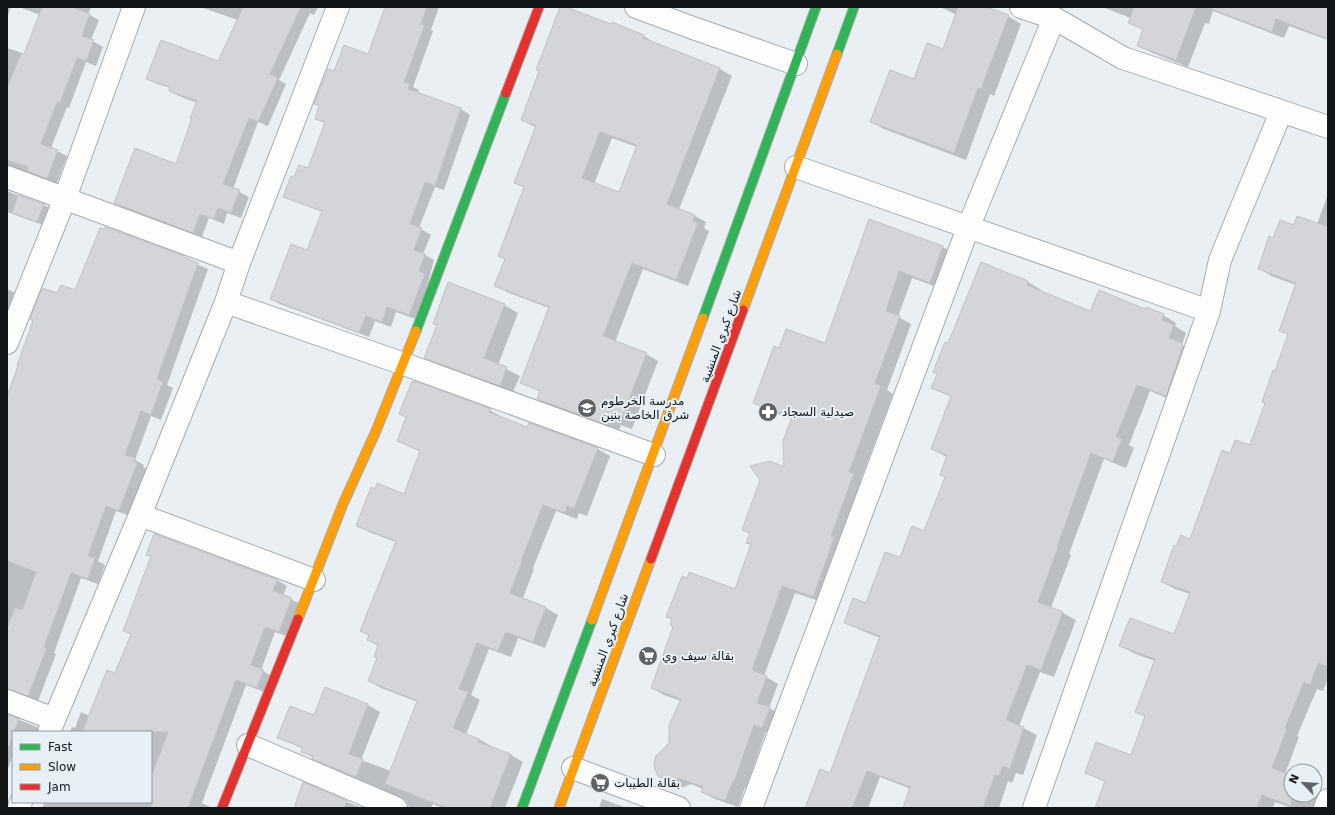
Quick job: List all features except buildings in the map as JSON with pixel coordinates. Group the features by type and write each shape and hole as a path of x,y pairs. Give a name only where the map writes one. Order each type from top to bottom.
{"main road":[{"path":"222,808 314,580 342,504 376,431 404,364 539,7"},
{"name":"شارع كبري المنشية","path":"522,808 654,455 816,7"},
{"name":"شارع كبري المنشية","path":"559,808 854,7"}],"street":[{"path":"7,343 65,198 134,7"},
{"path":"7,702 51,725 140,515 226,302 239,262 338,7"},
{"path":"636,7 796,64"},
{"path":"1021,7 1054,18 1123,58 1328,127"},
{"path":"752,808 968,228 1054,18"},
{"path":"1034,808 1209,310 1220,260 1282,112"},
{"path":"796,167 968,228 1209,310"},
{"path":"7,177 239,262"},
{"path":"226,302 404,364 654,455"},
{"path":"140,515 314,580"},
{"path":"248,746 396,808"},
{"path":"573,768 680,808"},
{"path":"1325,808 1328,800"}],"traffic: fast":[{"path":"703,318 816,7"},
{"path":"837,54 854,7"},
{"path":"416,331 506,93"},
{"path":"522,808 592,620"}],"traffic: slow":[{"path":"743,310 837,54"},
{"path":"592,620 703,318"},
{"path":"298,619 343,504 376,431 416,331"},
{"path":"559,808 651,559"}],"traffic: jam":[{"path":"506,93 539,7"},
{"path":"651,559 743,310"},
{"path":"222,808 298,619"}],"place":[{"name":"مدرسة الخرطوم شرق الخاصة بنين","path":"587,408"},
{"name":"صيدلية السجاد","path":"768,412"},
{"name":"بقالة سيف وي","path":"648,656"},
{"name":"بقالة الطيبات","path":"600,783"}]}
